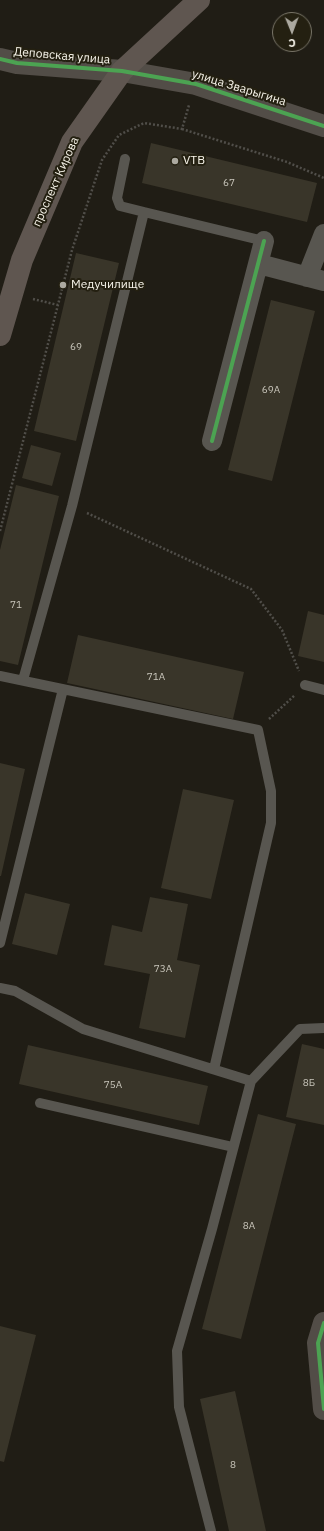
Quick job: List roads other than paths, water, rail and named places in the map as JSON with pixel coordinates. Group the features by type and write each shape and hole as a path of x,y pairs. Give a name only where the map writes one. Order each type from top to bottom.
{"main road":[{"name":"проспект Кирова","path":"0,335 22,260 72,142 122,71 200,0"}],"street":[{"name":"Деповская улица","path":"0,59 17,63 122,71"},
{"name":"улица Зварыгина","path":"122,71 196,84 324,126"},
{"path":"259,264 316,279 324,234"},
{"path":"212,441 264,241"},
{"path":"324,1323 318,1344 324,1409"}],"lane":[{"path":"125,159 117,198 120,206 264,241"},
{"path":"23,680 72,506 144,212"},
{"path":"0,676 258,730 271,791 271,823 214,1069"},
{"path":"305,685 324,690"},
{"path":"0,943 64,689"},
{"path":"0,988 15,991 83,1029 251,1081"},
{"path":"211,1531 179,1407 177,1351 212,1229 251,1081 300,1029 324,1028"},
{"path":"40,1103 233,1147"}],"place":[{"name":"VTB","path":"175,161"},
{"name":"Медучилище","path":"63,285"}]}
